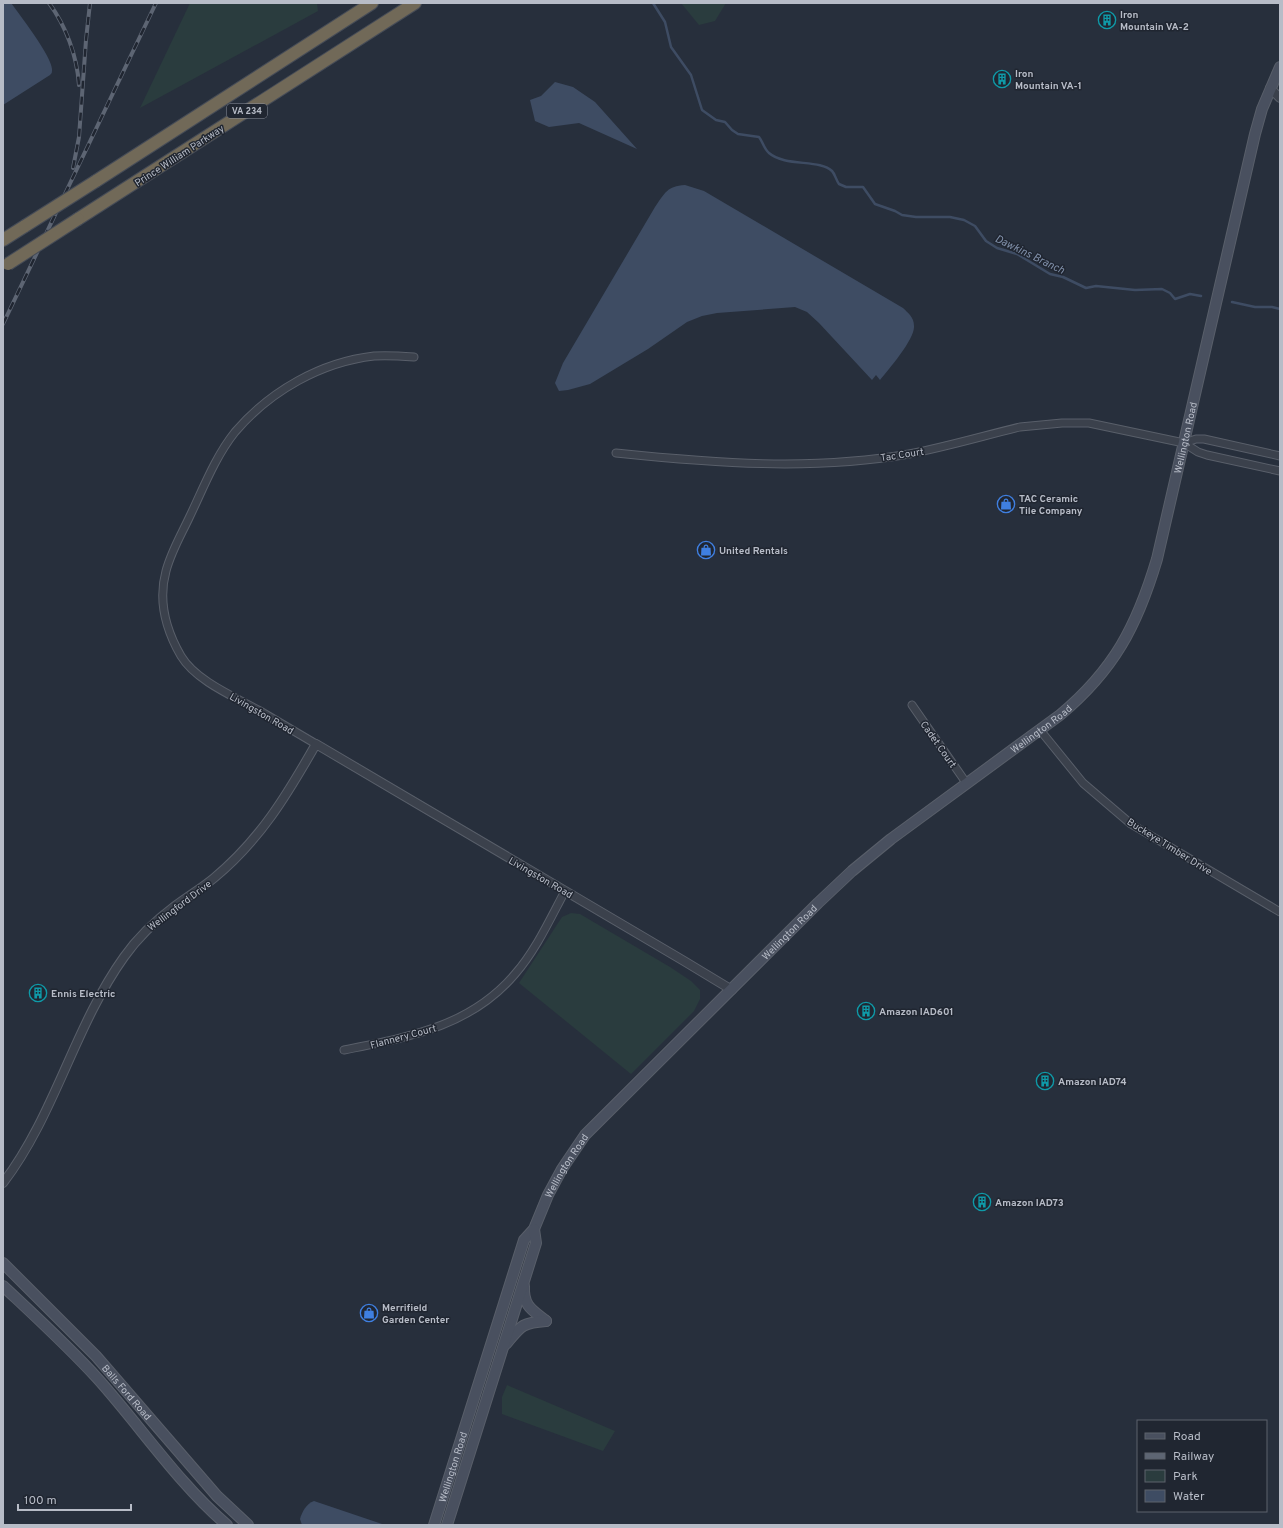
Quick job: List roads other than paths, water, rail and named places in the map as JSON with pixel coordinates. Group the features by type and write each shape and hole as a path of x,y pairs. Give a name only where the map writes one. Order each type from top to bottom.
{"highway":[{"name":"VA 234","path":"3,240 372,3"},
{"name":"Prince William Parkway","path":"5,266 415,3"}],"main road":[{"name":"Wellington Road","path":"434,1525 524,1240 534,1229 548,1194 569,1157 585,1135 818,903 852,872 891,839 1040,730 1077,701 1095,682 1114,656 1134,624 1157,559 1255,134 1275,89 1280,67"},
{"name":"Wellington Road","path":"448,1525 536,1243 534,1229"},
{"name":"Balls Ford Road","path":"3,1263 96,1356 217,1496 248,1525"},
{"path":"502,1349 522,1326 528,1323 546,1321 527,1305 524,1296 524,1280"},
{"name":"Balls Ford Road","path":"3,1286 99,1380 197,1496 226,1525"},
{"path":"135,1423 152,1434 163,1434"}],"street":[{"path":"1275,89 1280,98"},
{"name":"Livingston Road","path":"414,357 374,356 344,362 294,382 263,404 235,432 218,458 169,561 166,571 163,603 170,634 182,658 196,672 217,687 732,990"},
{"name":"Tac Court","path":"616,452 680,459 752,464 831,462 908,454 1020,427 1062,423 1107,426 1184,443"},
{"path":"1184,443 1196,439 1204,439 1280,456"},
{"path":"1184,443 1198,452 1208,455 1280,471"},
{"name":"Cadet Court","path":"912,705 966,784"},
{"name":"Buckeye Timber Drive","path":"1040,730 1084,784 1131,824 1280,912"},
{"name":"Wellingford Drive","path":"3,1183 27,1148 103,990 124,956 141,934 214,878 247,847 279,806 316,744"},
{"name":"Flannery Court","path":"344,1050 426,1032 470,1013 488,1001 516,974 531,952 565,891"}],"water":[{"path":"3,3 11,3 28,26 47,55 51,63 52,73 3,105"},
{"path":"555,82 573,87 595,102 637,149 579,123 549,127 535,121 530,100 541,96"},
{"path":"685,185 704,191 903,308 907,312 913,320 913,332 901,354 880,380 876,375 872,380 819,323 807,312 795,307 717,313 702,316 687,322 648,349 590,384 559,391 555,383 563,363 655,207 667,191 674,187"},
{"path":"314,1501 385,1525 302,1525 300,1519 303,1511"}],"waterway":[{"name":"Dawkins Branch","path":"653,3 665,22 671,47 691,75 702,110 716,120 725,122 738,134 759,137 767,151 776,157 793,162 827,167 833,172 839,184 846,187 863,187 875,204 902,215 916,217 950,217 964,220 975,226 986,241 997,248 1017,254 1050,274 1063,277 1086,288 1096,286 1135,290 1162,289 1170,293 1175,299 1190,294 1201,296"},
{"name":"Dawkins Branch","path":"1232,302 1255,307 1272,307 1280,309"}],"railway":[{"path":"49,3 61,21 70,42 76,63 79,85"},
{"path":"73,168 79,137 90,3"},
{"path":"3,324 156,3"}],"place":[{"name":"Iron Mountain VA-2","path":"1107,20"},
{"name":"Iron Mountain VA-1","path":"1002,79"},
{"name":"TAC Ceramic Tile Company","path":"1006,504"},
{"name":"United Rentals","path":"706,550"},
{"name":"Ennis Electric","path":"38,993"},
{"name":"Amazon IAD601","path":"866,1011"},
{"name":"Amazon IAD74","path":"1045,1081"},
{"name":"Amazon IAD73","path":"982,1202"},
{"name":"Merrifield Garden Center","path":"369,1313"}]}
